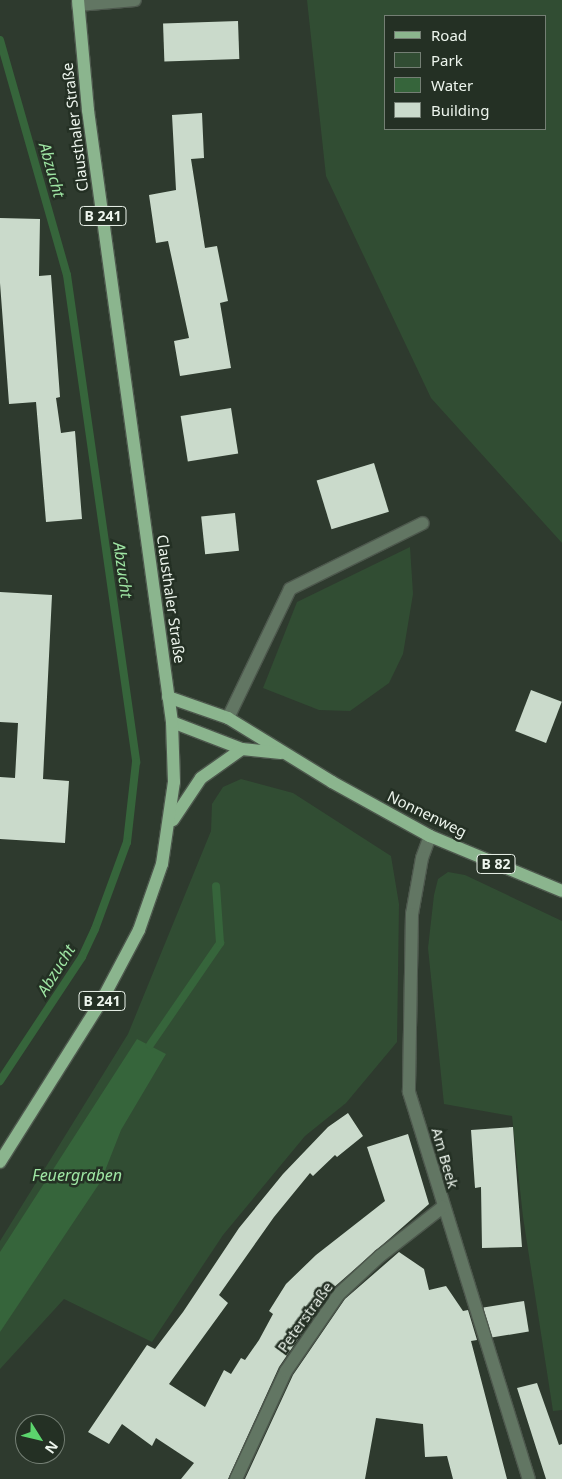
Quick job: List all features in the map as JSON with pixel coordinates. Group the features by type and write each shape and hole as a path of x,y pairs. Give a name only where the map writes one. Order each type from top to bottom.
{"main road":[{"name":"Clausthaler Straße","path":"0,1162 122,966 151,897 170,824 175,758 172,722 89,119 78,2"},
{"name":"Nonnenweg","path":"168,697 228,718 284,753 430,836 562,892"},
{"name":"Nonnenweg","path":"172,722 242,749 284,753"},
{"path":"170,824 201,778 242,749"}],"street":[{"path":"78,2 135,0"},
{"path":"228,718 290,589 423,524"},
{"name":"Am Beek","path":"430,836 422,858 412,914 409,1092 443,1208 529,1479"},
{"name":"Peterstraße","path":"236,1479 286,1371 339,1294 380,1256 443,1208"}],"green space":[{"path":"307,0 562,0 562,543 431,398 326,176"},
{"path":"410,547 413,594 403,654 389,683 350,711 319,710 263,688 297,602"},
{"path":"241,779 293,793 391,856 399,904 397,1042 346,1103 305,1136 223,1235 152,1342 64,1299 0,1369 0,1241 128,1034 211,831 212,804 223,787"},
{"path":"448,872 465,875 562,921 562,1410 553,1411 523,1217 512,1116 444,1104 428,948 434,895 438,879"}],"water":[{"name":"Feuergraben","path":"137,1039 166,1054 121,1130 101,1181 0,1332 0,1252"}],"building":[{"path":"238,21 239,59 164,62 163,24"},
{"path":"202,113 204,158 191,159 205,248 217,246 228,301 220,303 231,368 180,376 174,341 189,338 168,241 156,243 149,195 176,190 172,115"},
{"path":"0,218 40,219 39,276 51,275 60,397 56,398 61,433 75,431 82,519 46,522 36,402 9,404 0,283"},
{"path":"231,408 238,453 188,461 181,416"},
{"path":"374,463 389,512 332,529 317,481"},
{"path":"235,513 239,551 205,554 201,517"},
{"path":"0,592 52,595 43,779 69,781 65,843 0,839 0,777 15,778 18,723 0,722"},
{"path":"531,690 562,702 546,743 515,731"},
{"path":"348,1113 363,1136 337,1157 335,1155 313,1176 310,1173 274,1217 219,1295 228,1303 169,1384 205,1407 224,1370 231,1374 241,1358 245,1360 259,1340 273,1314 269,1311 286,1284 316,1255 385,1201 367,1147 408,1134 429,1204 332,1289 279,1367 228,1479 181,1479 194,1463 156,1438 152,1446 122,1424 109,1444 88,1432 147,1345 155,1349 183,1312 239,1228 283,1174 328,1127"},
{"path":"513,1127 522,1247 482,1248 481,1187 475,1188 471,1130"},
{"path":"399,1252 424,1269 429,1290 446,1286 463,1311 468,1310 477,1340 471,1341 507,1479 453,1479 447,1456 425,1457 423,1424 376,1418 365,1479 245,1479 293,1375 345,1299"},
{"path":"524,1301 529,1332 488,1338 484,1307"},
{"path":"537,1383 559,1445 562,1444 562,1479 546,1479 517,1388"}],"waterway":[{"name":"Abzucht","path":"0,40 67,275 136,762 127,842 95,929 82,957 0,1081"},
{"path":"150,1045 220,943 216,886"}]}
